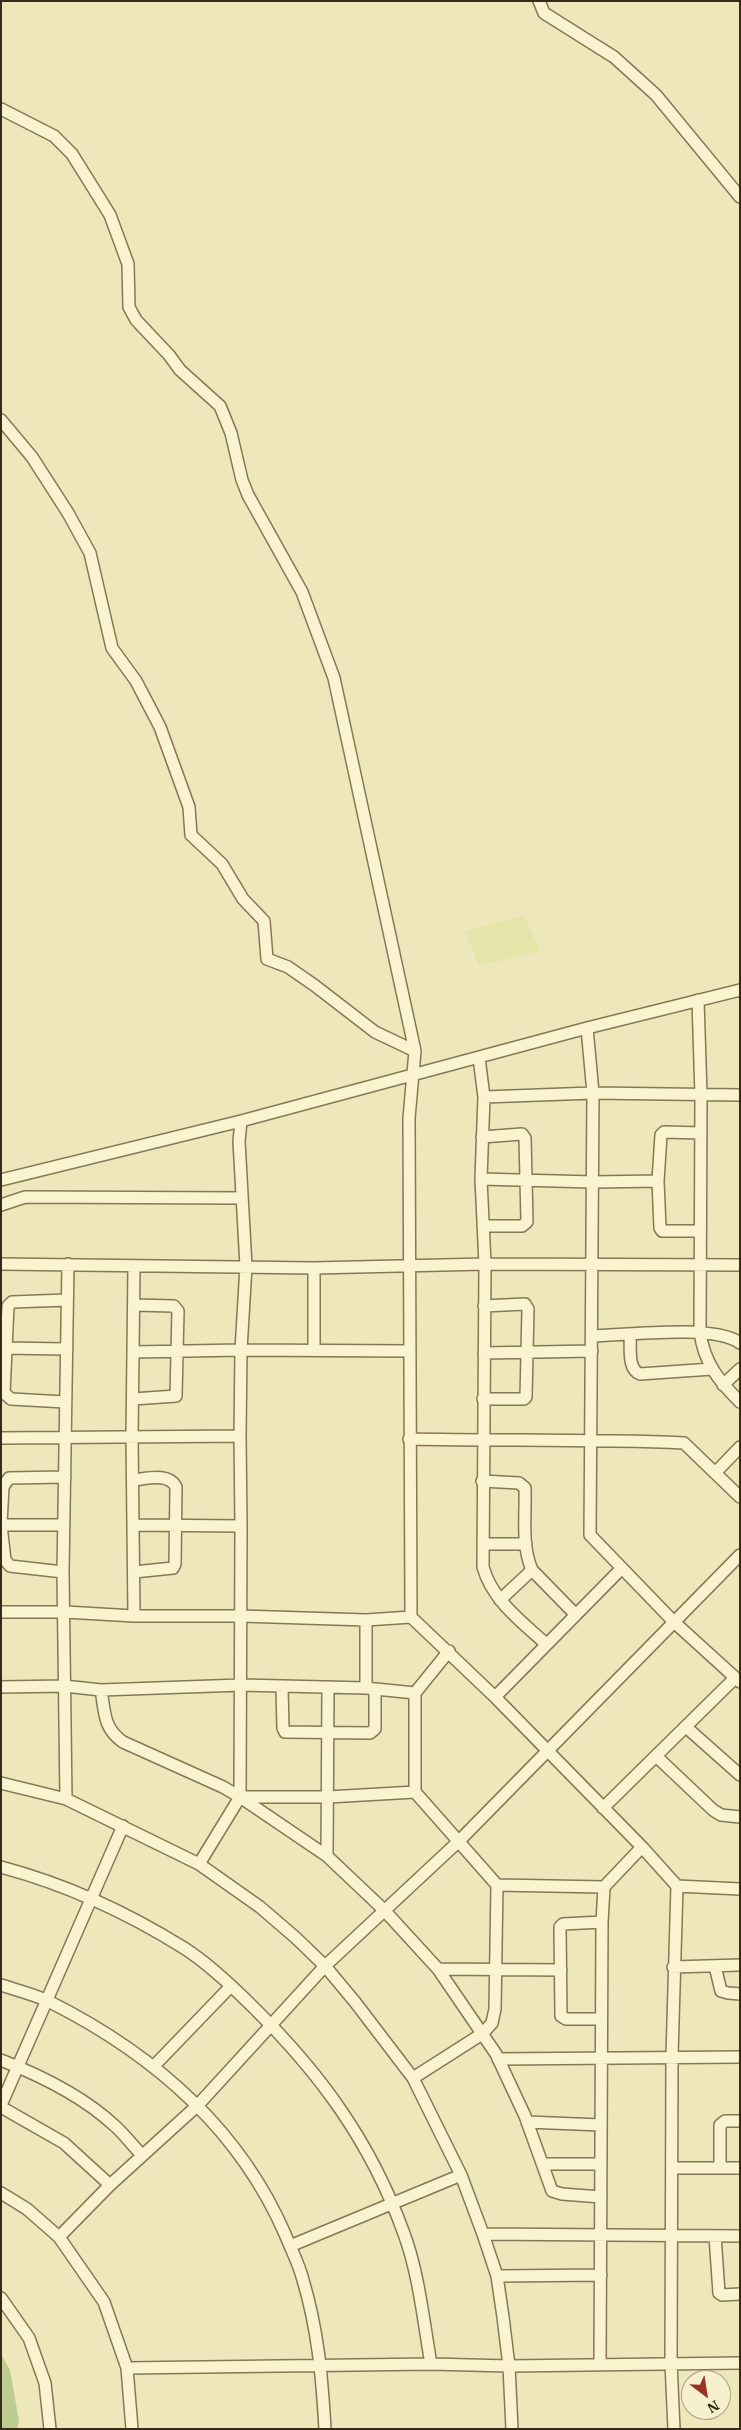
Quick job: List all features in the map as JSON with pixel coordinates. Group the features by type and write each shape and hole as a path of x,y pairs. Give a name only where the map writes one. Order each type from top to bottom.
{"street":[{"path":"538,1 544,13 614,57 656,95 740,197"},
{"path":"1,109 54,136 72,154 110,215 124,248 128,264 129,307 136,320 169,355 180,370 220,406 225,416 242,480 302,592 334,678 415,1051 409,1118 411,1617"},
{"path":"1,420 32,457 68,513 90,553 112,648 136,681 160,727 189,807 192,835 222,864 243,899 264,920 267,959 288,967 308,980 375,1032 415,1051"},
{"path":"1,1180 241,1121 587,1028 740,990"},
{"path":"698,1000 701,1095 700,1332 703,1352 712,1369 723,1385 740,1402"},
{"path":"587,1028 593,1093 590,1534 674,1622 737,1680 603,1808"},
{"path":"479,1058 484,1097 481,1179 485,1264 482,1481 483,1567 486,1578 500,1600 546,1644"},
{"path":"484,1097 593,1093 740,1095"},
{"path":"199,1864 240,1797 240,1436 241,1350 246,1266 239,1141 241,1121"},
{"path":"700,1231 662,1231 660,1228 658,1181 661,1135 664,1132 701,1133"},
{"path":"482,1137 522,1134 526,1141 527,1181 527,1222 525,1224 483,1226"},
{"path":"481,1179 593,1182 658,1181"},
{"path":"1,1205 24,1197 242,1198"},
{"path":"1,1264 314,1268 485,1264 740,1264"},
{"path":"66,1799 63,1572 68,1264"},
{"path":"134,1267 132,1437 134,1616"},
{"path":"314,1268 314,1350"},
{"path":"66,1402 7,1397 4,1393 3,1348 6,1310 12,1302 67,1300"},
{"path":"483,1399 525,1398 527,1306 525,1304 484,1306"},
{"path":"133,1400 176,1396 178,1311 176,1307 134,1305"},
{"path":"592,1336 700,1332 730,1337 740,1343"},
{"path":"630,1335 632,1367 635,1372 640,1374 712,1369"},
{"path":"3,1348 67,1349"},
{"path":"133,1352 241,1350 409,1351"},
{"path":"484,1353 592,1351"},
{"path":"723,1385 740,1369"},
{"path":"1,1438 240,1436"},
{"path":"409,1439 483,1441 591,1440 684,1443 740,1496"},
{"path":"715,1473 740,1447"},
{"path":"63,1572 10,1566 5,1560 1,1525 3,1488 9,1478 65,1476"},
{"path":"133,1480 168,1478 173,1481 176,1487 173,1568 134,1572"},
{"path":"482,1481 519,1483 525,1488 526,1544 532,1570 575,1614"},
{"path":"1,1525 64,1525"},
{"path":"133,1526 241,1526"},
{"path":"483,1544 526,1544"},
{"path":"59,2237 110,2185 198,2105 325,1966 459,1841 740,1554"},
{"path":"495,1696 622,1568"},
{"path":"500,1600 532,1570"},
{"path":"1,1612 366,1620 411,1617 495,1696 642,1847 677,1886 673,1966 672,2056 673,2236 671,2363 674,2429"},
{"path":"282,1688 283,1731 373,1731 366,1620"},
{"path":"413,2078 482,2034 494,2019 498,1885 415,1792 415,1693 449,1651"},
{"path":"1,1687 64,1686 102,1690 241,1685 282,1688 370,1689 415,1693"},
{"path":"327,1856 328,1688"},
{"path":"102,1690 106,1723 112,1735 123,1742 223,1787 240,1797 327,1856 384,1910 438,1969 498,2059 527,2122 554,2192 601,2197"},
{"path":"686,1727 740,1775"},
{"path":"656,1756 713,1810 721,1814 740,1817"},
{"path":"1,1783 66,1799 199,1864 260,1907 325,1966 413,2078 461,2175 497,2276 509,2366 512,2429"},
{"path":"240,1797 328,1797 415,1792"},
{"path":"110,2185 64,2143 1,2106 123,1826"},
{"path":"600,2364 601,2019 604,1887 642,1847"},
{"path":"1,1867 44,1880 131,1917 185,1949 231,1986 271,2025 337,2102 378,2172 403,2229 416,2277 431,2364"},
{"path":"498,1885 604,1887"},
{"path":"677,1886 740,1889"},
{"path":"601,2019 566,2019 562,2017 561,1925 602,1922"},
{"path":"673,1966 740,1965"},
{"path":"715,1966 721,1991 740,1994"},
{"path":"438,1969 495,1971 561,1970"},
{"path":"1,1985 46,2000 122,2042 198,2105 241,2156 274,2209 303,2278 311,2307 322,2365 325,2429"},
{"path":"153,2067 231,1986"},
{"path":"498,2059 672,2056 740,2057"},
{"path":"1,2060 19,2067 82,2100 116,2126 142,2155"},
{"path":"720,2168 720,2125 724,2121 740,2121"},
{"path":"527,2122 601,2125"},
{"path":"543,2164 601,2164"},
{"path":"672,2168 740,2168"},
{"path":"290,2246 461,2175"},
{"path":"1,2193 27,2209 59,2237 104,2302 127,2368 132,2429"},
{"path":"483,2234 740,2236"},
{"path":"715,2236 719,2293 722,2295 740,2294"},
{"path":"497,2276 601,2275"},
{"path":"1,2298 29,2338 45,2383 50,2429"},
{"path":"127,2368 431,2364 509,2366 740,2363"}],"shaded area":[{"path":"524,916 540,951 479,966 465,931"}],"green space":[{"path":"1,2354 10,2370 19,2421 17,2429 1,2429"}]}
